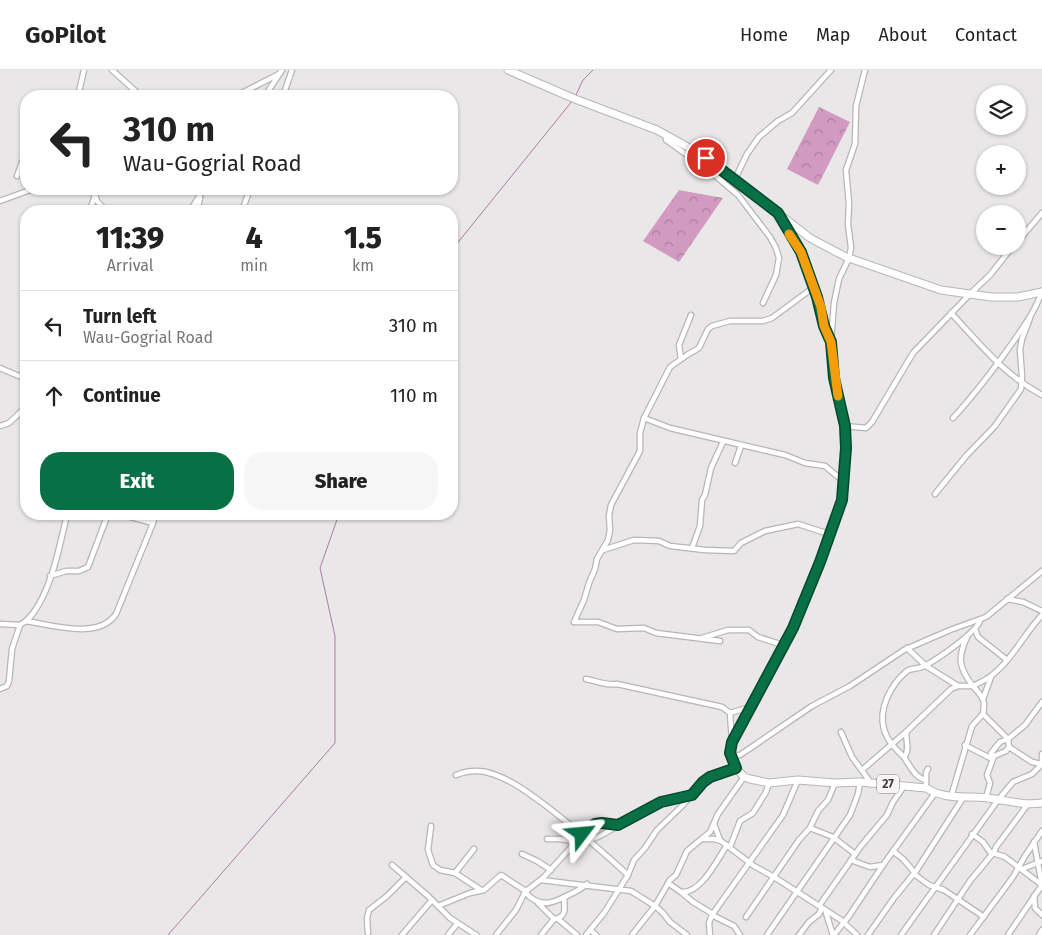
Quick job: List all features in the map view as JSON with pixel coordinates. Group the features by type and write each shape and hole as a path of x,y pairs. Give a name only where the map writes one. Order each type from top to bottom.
{"main road":[{"path":"508,70 572,98 647,125 666,134 735,179 810,238 849,258 941,290 991,297 1018,298 1042,292"},
{"path":"744,778 736,768 731,756 732,742 793,628 820,562 842,500 846,448 845,426 834,378 831,342 824,326 821,307 801,252 778,213"},
{"name":"27","path":"744,778 769,783 798,780 835,783 871,782 926,788 935,794 952,797 986,798 1028,804 1042,803"}],"street":[{"path":"79,90 84,70"},
{"path":"112,70 134,90"},
{"path":"285,90 292,70"},
{"path":"735,179 747,154 759,138 778,121 792,114 831,70"},
{"path":"831,342 838,280 849,258 851,248 846,170 855,144 856,106 865,70"},
{"path":"247,90 280,72"},
{"path":"269,90 280,72"},
{"path":"666,134 666,140 711,172 738,195 770,237 779,258 776,275 763,303"},
{"path":"17,176 20,168"},
{"path":"0,201 20,194"},
{"path":"1026,232 1042,213"},
{"path":"845,426 866,428 872,422 913,353 990,275 1006,255"},
{"path":"720,642 656,633 644,628 617,629 598,622 574,622 610,530 609,516 612,505 640,450 640,433 644,418 670,368 700,348 708,329 712,326 730,321 763,321 772,318 814,287"},
{"path":"935,494 966,456 996,426 1021,389 1020,350 1022,339 1042,292"},
{"path":"951,313 998,364 1021,383 1042,395"},
{"path":"681,359 679,345 691,315"},
{"path":"953,418 983,385 1030,318"},
{"path":"0,368 20,376"},
{"path":"0,426 9,423 20,413"},
{"path":"644,418 670,428 793,457 805,463 825,466 843,482"},
{"path":"692,548 700,526 702,500 705,495 711,468 723,442"},
{"path":"735,463 741,446"},
{"path":"0,624 20,625 26,621 41,603 65,520"},
{"path":"50,576 66,571 79,571 87,568 106,520"},
{"path":"140,520 153,524"},
{"path":"26,621 77,629 88,629 107,624 116,614 154,520"},
{"path":"603,550 634,540 659,541 670,546 734,551 741,543 765,531 798,524 829,534"},
{"path":"731,756 740,755 812,706 850,686 907,648 950,630 980,621 997,609 1042,570"},
{"path":"1007,599 1023,602 1042,611"},
{"path":"862,770 906,732 951,689 958,686 973,686 991,676 1007,660 1026,633 1042,615"},
{"path":"926,780 916,775 904,757 891,744 884,729 883,715 886,700 900,678 908,670 926,666 967,637 976,629 980,621"},
{"path":"0,689 7,686 9,681 12,649 20,625"},
{"path":"976,629 978,637 1007,660"},
{"path":"696,639 728,630 749,630 758,637 783,645"},
{"path":"952,797 972,726 983,714 985,705 983,699 965,675 960,661 967,637"},
{"path":"907,648 926,666 958,686"},
{"path":"983,699 991,676"},
{"path":"586,679 722,707 730,713 749,709"},
{"path":"992,760 991,752 996,746 1000,742 1008,740 1025,725 1042,702"},
{"path":"730,713 732,742"},
{"path":"983,714 1008,740 1009,747 1032,762 1042,764"},
{"path":"841,732 852,757 871,782"},
{"path":"904,757 907,748 906,732"},
{"path":"966,744 992,760"},
{"path":"986,798 990,783 987,775 992,760 994,756 1006,751 1009,747"},
{"path":"901,935 998,800 1013,782 1032,774 1042,764 1042,754"},
{"path":"586,935 604,913 628,875 633,862 654,834 703,782 710,777 736,768"},
{"path":"926,788 928,769"},
{"path":"456,775 477,771 502,778 524,790 582,834 628,875"},
{"path":"632,935 655,906 668,883 677,874 687,851 710,832 715,821 744,778"},
{"path":"710,935 710,923 713,915 783,815 798,780"},
{"path":"767,935 850,815 857,800 860,782"},
{"path":"681,892 690,892 699,885 728,846 739,822 744,817 753,813 766,792 769,783"},
{"path":"746,917 799,840 810,828 816,813 829,797 835,783"},
{"path":"799,935 806,924 819,914 851,860 887,815 904,786"},
{"path":"822,908 833,935 844,923 883,865 935,794"},
{"path":"496,935 516,910 526,891 551,870 570,847 578,842 598,837 661,802 692,795"},
{"path":"868,935 894,898 914,874 963,798"},
{"path":"934,935 970,881 993,853 1028,804"},
{"path":"715,821 715,828 721,841"},
{"path":"582,834 598,823 618,825"},
{"path":"432,826 428,846 431,862 437,869 455,873 482,890"},
{"path":"810,828 835,838 855,854"},
{"path":"970,935 1021,868 1042,831"},
{"path":"972,834 983,842 987,849 1021,868 1042,885"},
{"path":"1035,841 1042,837"},
{"path":"547,839 560,838 578,842"},
{"path":"700,841 710,838 721,841 750,863 844,923 857,935"},
{"path":"1008,935 1042,885 1040,862 1035,841"},
{"path":"455,873 474,849"},
{"path":"1036,850 1042,853"},
{"path":"893,852 903,859 914,874 935,887 944,890 984,917"},
{"path":"522,854 551,870"},
{"path":"851,860 870,867 883,865"},
{"path":"1021,868 1040,862"},
{"path":"392,865 457,924 476,935"},
{"path":"438,906 482,890 501,875 526,891 556,919 577,935"},
{"path":"368,933 367,918 369,910 387,896 406,877"},
{"path":"541,880 631,890 655,906 670,922 687,935"},
{"path":"668,883 713,915 734,926 740,935"},
{"path":"536,901 548,903 580,890 586,884"},
{"path":"1034,896 1035,908 1042,915"},
{"path":"541,935 556,919 562,917 565,911 564,897"},
{"path":"402,935 432,900"},
{"path":"448,935 457,924"},
{"path":"590,930 596,935"},
{"path":"1039,935 1042,930"}],"green space":[{"path":"819,107 850,122 818,185 787,169"},
{"path":"679,190 723,198 679,262 643,241"}],"waterway":[{"path":"575,97 583,80 593,70"},
{"path":"458,242 573,100"},
{"path":"168,935 335,743 335,636 320,568 337,520"}],"slow traffic":[{"path":"789,234 801,252 821,307 824,326 831,342 834,378 838,396"}],"route":[{"path":"582,834 595,824 618,825 661,802 692,795 710,777 736,768 730,753 732,742 793,628 820,562 842,500 846,448 845,426 834,378 831,342 824,326 821,307 801,252 778,213 706,158"}]}
